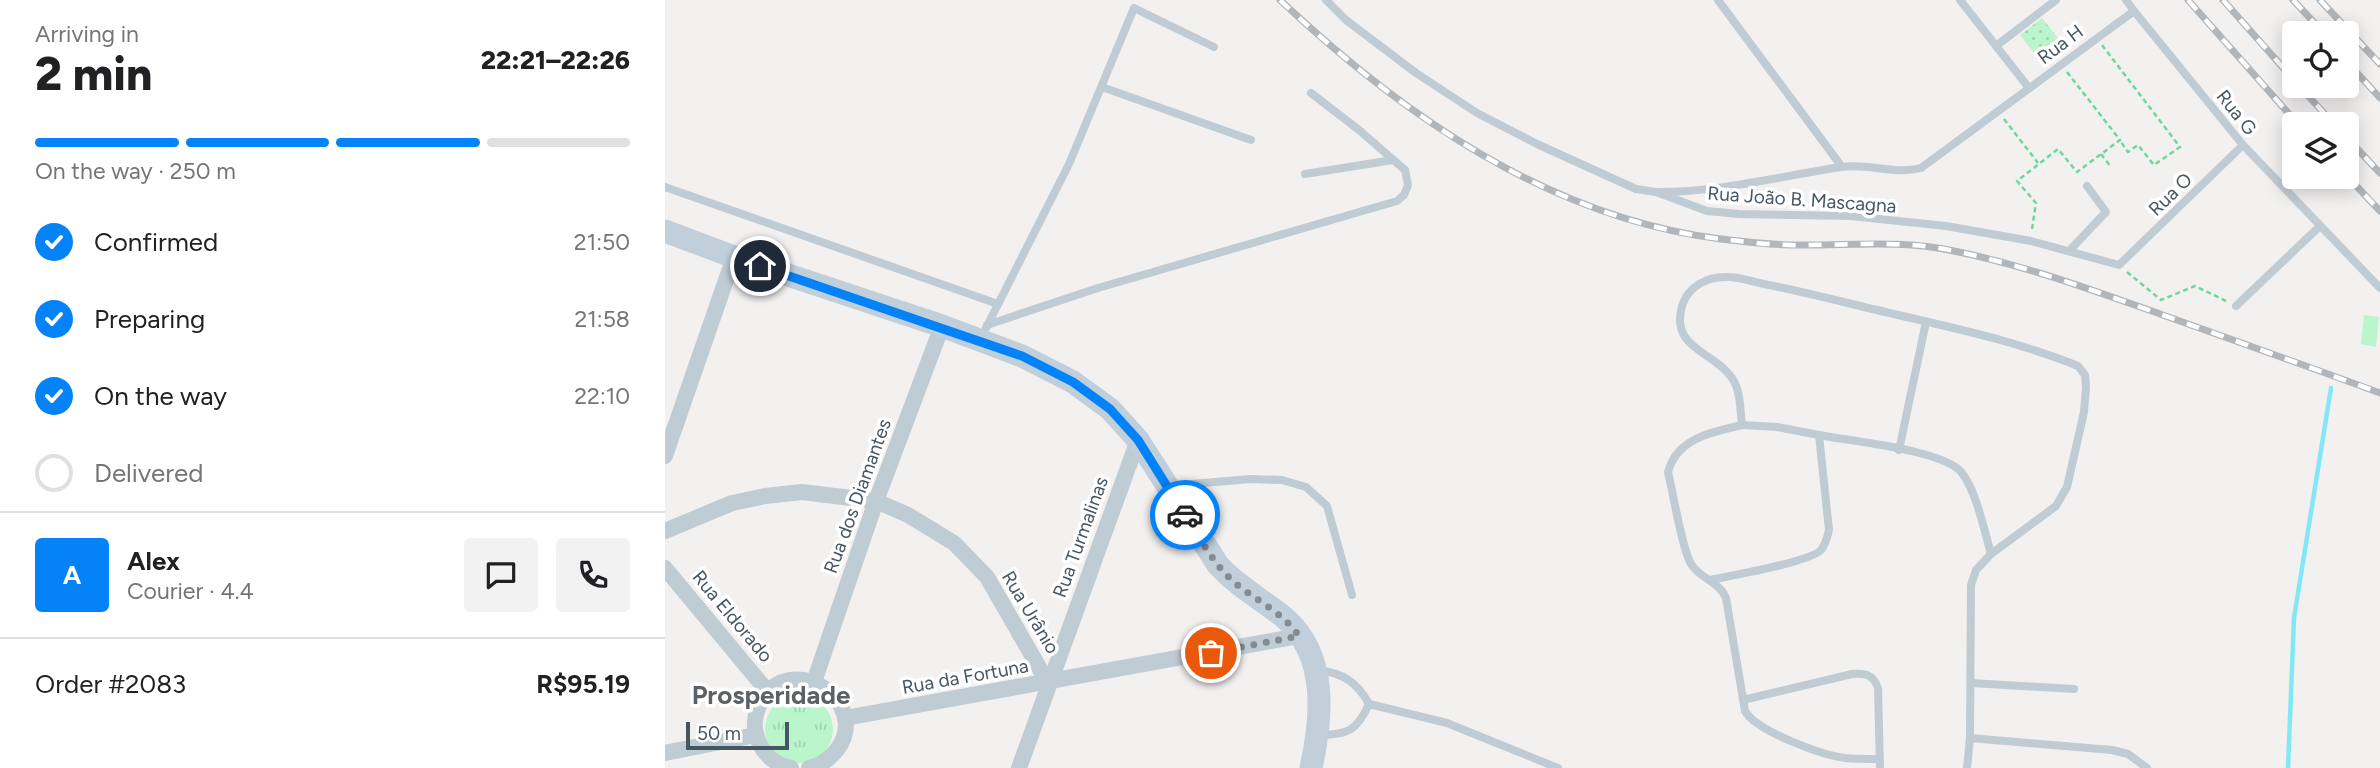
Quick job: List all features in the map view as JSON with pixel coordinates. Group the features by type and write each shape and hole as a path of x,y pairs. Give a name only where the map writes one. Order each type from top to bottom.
{"main road":[{"path":"665,231 734,257 942,326 983,333 1073,382 1110,409 1138,440 1218,565 1234,582 1289,622 1308,651 1320,692 1319,735 1311,768"}],"street":[{"path":"665,456 734,257"},
{"name":"Rua dos Diamantes","path":"814,682 876,501 942,326"},
{"name":"Rua Turmalinas","path":"1019,768 1138,440"},
{"name":"Rua Urânio","path":"665,531 732,503 765,496 802,492 876,501 908,515 954,543 987,577 1048,683"},
{"name":"Rua Eldorado","path":"665,568 768,692"},
{"name":"Rua da Fortuna","path":"845,718 1299,636"},
{"path":"787,768 766,755 756,735 756,711 768,692 790,680 814,682 835,696 845,718 844,734 831,764 809,768"},
{"path":"665,753 756,735"}],"lane":[{"name":"Rua João B. Mascagna","path":"1326,0 1346,20 1416,73 1478,113 1636,189 1656,192 1707,211 1851,216 1946,226 2031,241 2119,265"},
{"path":"1718,0 1842,167"},
{"path":"1960,0 2028,88"},
{"path":"1996,46 2056,0"},
{"path":"2126,0 2134,11"},
{"path":"983,333 1047,212 1135,4 1214,47"},
{"name":"Rua H","path":"1656,192 1691,192 1842,167 1910,171 1921,168 2134,11"},
{"name":"Rua G","path":"2134,11 2243,145 2380,289"},
{"path":"1102,87 1251,140"},
{"path":"983,333 1098,288 1397,201 1404,195 1408,185 1405,170 1311,93"},
{"name":"Rua O","path":"2119,265 2243,145"},
{"path":"1305,174 1393,160"},
{"path":"2069,251 2106,212 2087,186"},
{"path":"665,187 997,304"},
{"path":"2236,306 2320,226"},
{"path":"1742,425 1739,395 1734,381 1727,371 1687,341 1680,323 1683,304 1690,291 1700,282 1728,276 1926,322 2066,361 2078,366 2085,375 2084,412 2063,498 1991,554 1976,570 1971,585 1970,738 1967,768"},
{"path":"1899,450 1926,322"},
{"path":"1743,700 1852,674 1870,675 1875,679 1878,688 1880,764 1811,748 1753,722 1747,715 1743,700 1723,591 1689,561 1668,472 1671,462 1684,445 1700,437 1742,425 1777,427 1899,450 1950,463 1962,473 1971,491 1991,554"},
{"path":"1710,580 1801,559 1819,552 1829,530 1819,435"},
{"path":"1167,486 1282,480 1306,487 1327,506 1352,595"},
{"path":"1315,670 1338,673 1348,679 1361,689 1369,704 1447,723 1558,768"},
{"path":"1971,684 2074,689"},
{"path":"1319,735 1349,732 1361,721 1369,704"},
{"path":"1970,738 2112,750 2128,754 2147,768"}],"path":[{"path":"2060,64 2128,152 2139,145 2154,165 2180,146 2096,37"},
{"path":"1998,111 2039,164"},
{"path":"2031,241 2036,204 2017,181 2058,149 2077,172 2120,140"},
{"path":"2101,154 2111,167"},
{"path":"2119,265 2161,300 2195,286 2236,306"}],"green space":[{"path":"2042,18 2065,47 2043,64 2020,35"},
{"path":"2364,315 2379,317 2376,347 2361,344"},
{"path":"799,695 812,698 823,705 830,716 833,729 830,742 823,753 812,760 799,763 786,760 775,753 768,742 765,729 768,716 775,705 786,698"}],"waterway":[{"path":"2288,768 2294,618 2331,388"}],"railway":[{"path":"1280,0 1376,83 1428,121 1482,155 1538,184 1597,209 1658,227 1721,239 1783,245 1917,245 1980,257 2083,287 2380,393"},
{"path":"2188,0 2287,112"},
{"path":"2223,0 2282,66"},
{"path":"2293,0 2313,21"},
{"path":"2320,0 2380,64"},
{"path":"2359,75 2380,98"},
{"path":"2310,98 2323,112"},
{"path":"2359,151 2380,173"},
{"path":"2359,189 2380,211"}],"way so far":[{"path":"1185,515 1218,565 1234,582 1289,622 1299,636 1211,653"}],"district":[{"name":"Prosperidade","path":"771,695"}],"route":[{"path":"760,266 942,326 1022,356 1073,382 1110,409 1138,440 1185,515"}]}
